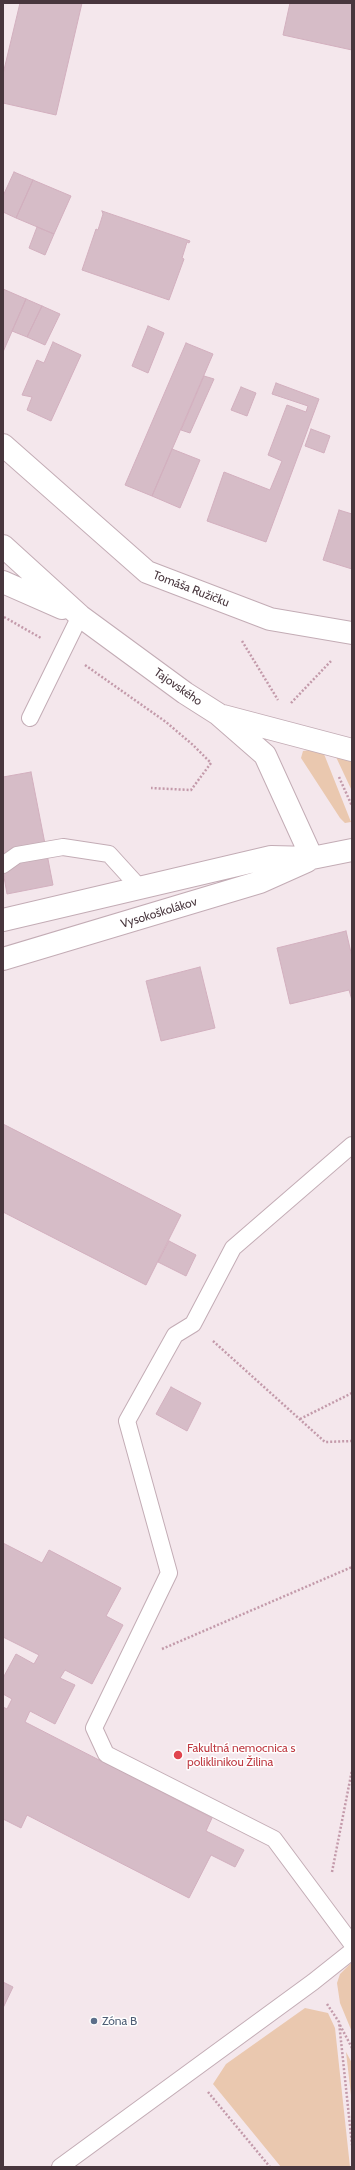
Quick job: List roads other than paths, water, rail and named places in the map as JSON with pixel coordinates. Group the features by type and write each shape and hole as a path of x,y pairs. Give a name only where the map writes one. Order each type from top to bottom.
{"street":[{"name":"Tomáša Ružičku","path":"3,445 147,572 270,619 352,633"},
{"name":"Tajovského","path":"3,546 80,616 185,693 218,714 265,755 312,858"},
{"path":"3,582 80,616"},
{"path":"218,714 352,750"},
{"name":"Vysokoškolákov","path":"3,920 271,857 312,858 352,850"},
{"name":"Vysokoškolákov","path":"3,959 260,882 312,858"}],"lane":[{"path":"30,718 80,616"},
{"path":"3,865 17,855 63,847 109,854 139,887"},
{"path":"352,1145 233,1248 193,1324 175,1335 127,1421 169,1573 94,1728 106,1754 274,1839 352,1944"},
{"path":"60,2167 313,1982 352,1951"}],"place":[{"name":"Fakultná nemocnica s poliklinikou Žilina","path":"178,1755"},
{"name":"Zóna B","path":"94,2021"}]}
